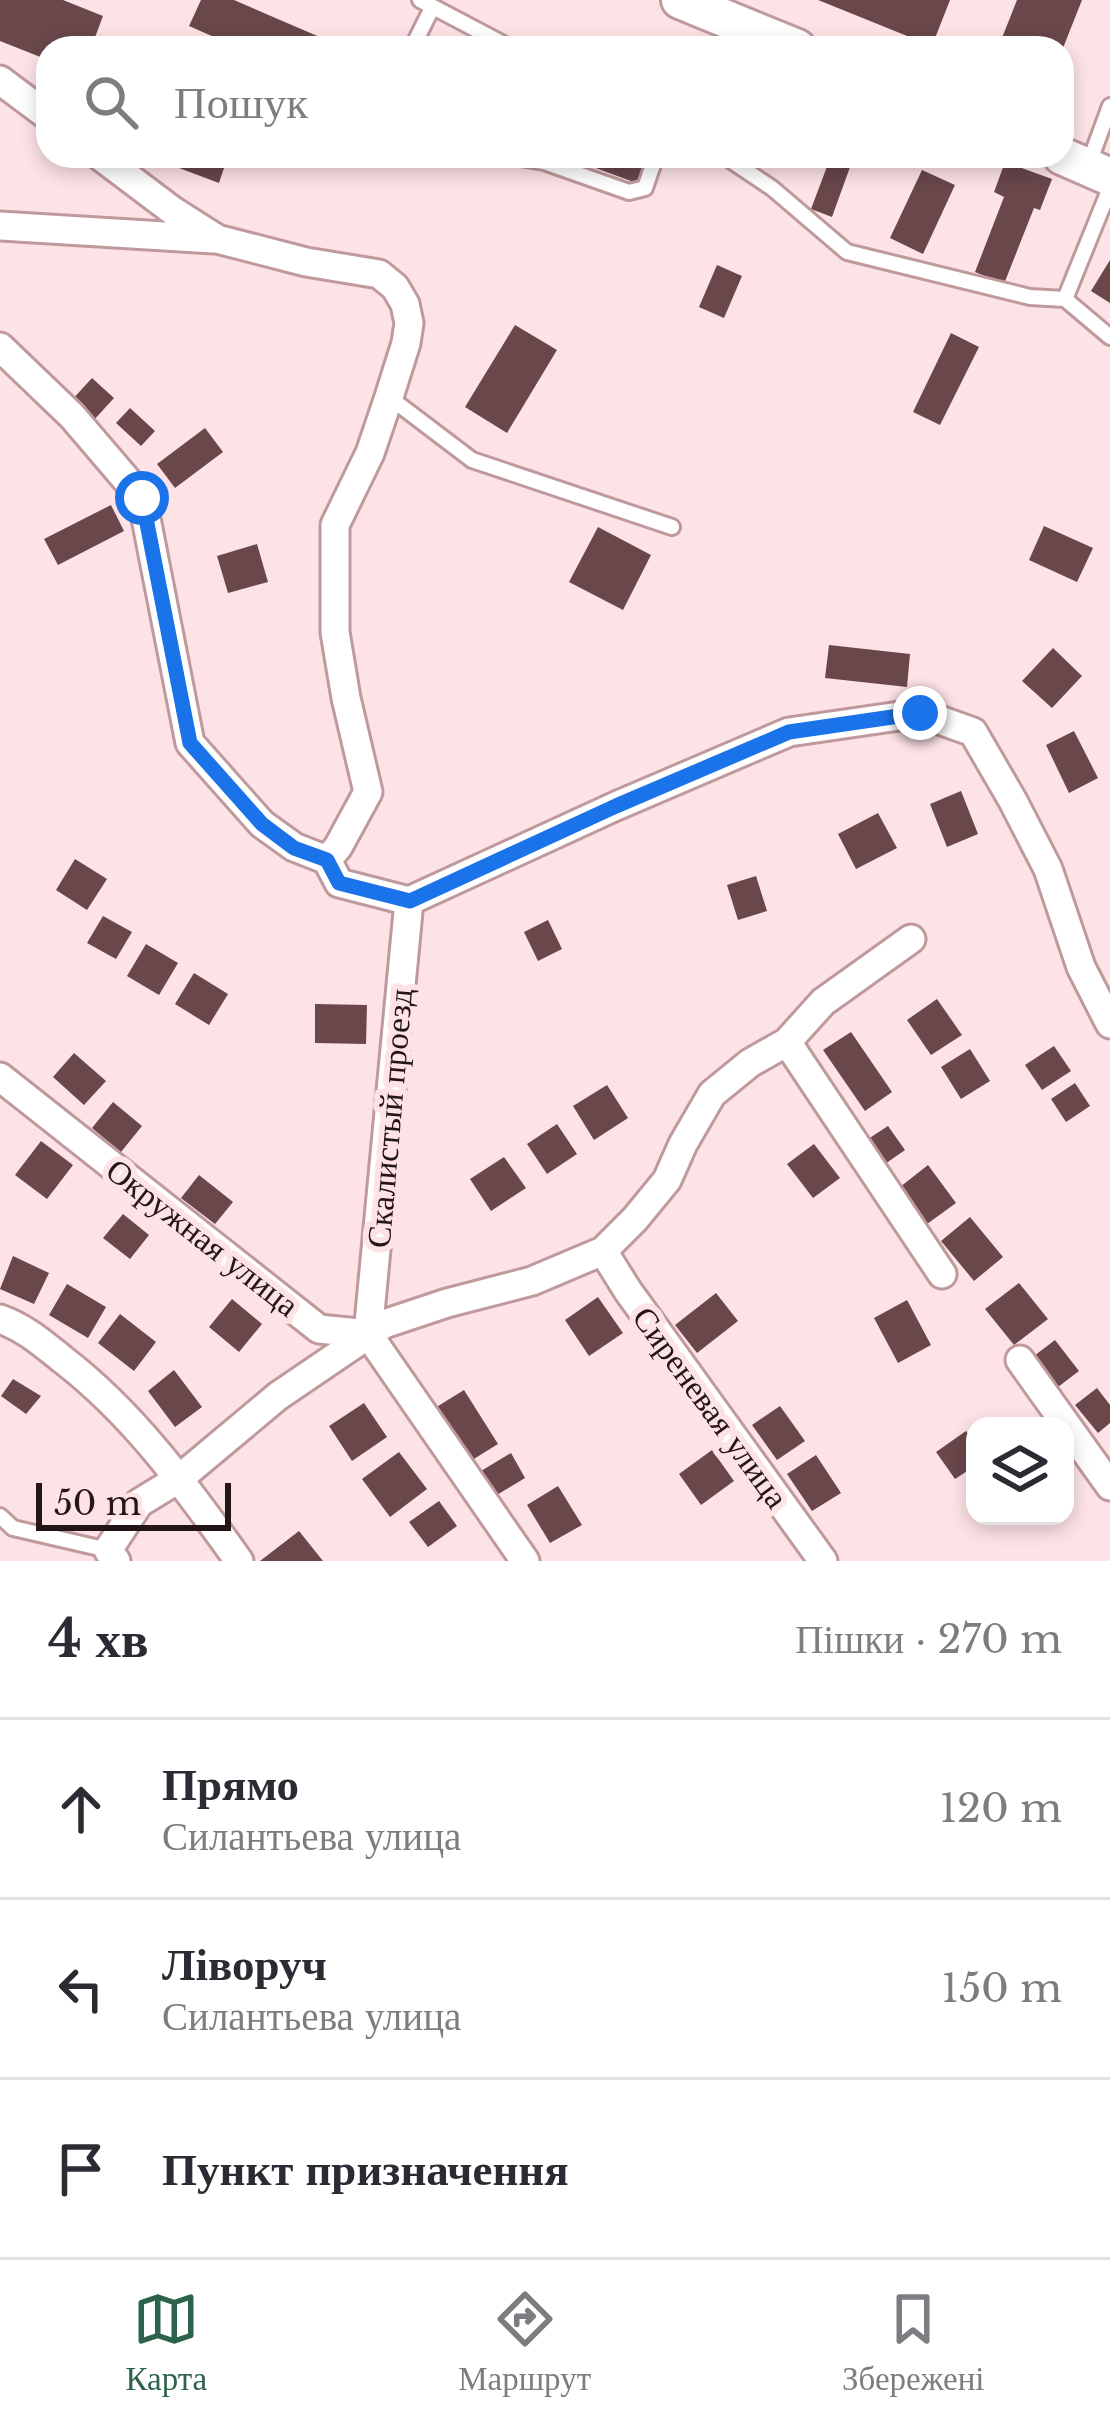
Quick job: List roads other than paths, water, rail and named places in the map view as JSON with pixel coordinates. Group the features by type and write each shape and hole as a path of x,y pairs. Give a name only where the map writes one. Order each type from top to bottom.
{"main road":[{"path":"680,0 768,36"}],"street":[{"path":"0,80 36,107"},
{"path":"116,168 217,239"},
{"path":"0,226 217,239 306,262 380,274 404,304 409,323 406,343 389,398 370,453 335,525 335,632 368,792 327,860"},
{"path":"0,347 72,416 142,498 190,743 262,824 294,848 327,860 339,883 410,901 789,732 920,713 973,732 1048,869 1081,967 1110,1024"},
{"name":"Скалистый проезд","path":"368,1334 410,901"},
{"path":"112,1556 140,1503 180,1478 278,1396 384,1324 532,1281 603,1250 667,1180 712,1094 750,1063 787,1042 823,1002 911,939"},
{"path":"787,1042 942,1274"},
{"name":"Окружная улица","path":"0,1077 319,1329 368,1334"},
{"name":"Сиреневая улица","path":"603,1250 628,1292 823,1561"},
{"path":"0,1319 22,1327 95,1384 180,1478 239,1561"},
{"path":"368,1334 525,1561"},
{"path":"1020,1360 1110,1486"}],"lane":[{"path":"416,36 426,4 488,36"},
{"path":"1065,299 1110,106"},
{"path":"561,168 629,192 645,188 652,168"},
{"path":"742,168 847,252 1030,298 1065,299 1110,337"},
{"path":"389,398 472,460 672,527"},
{"path":"1,1519 13,1528 112,1556"}]}
